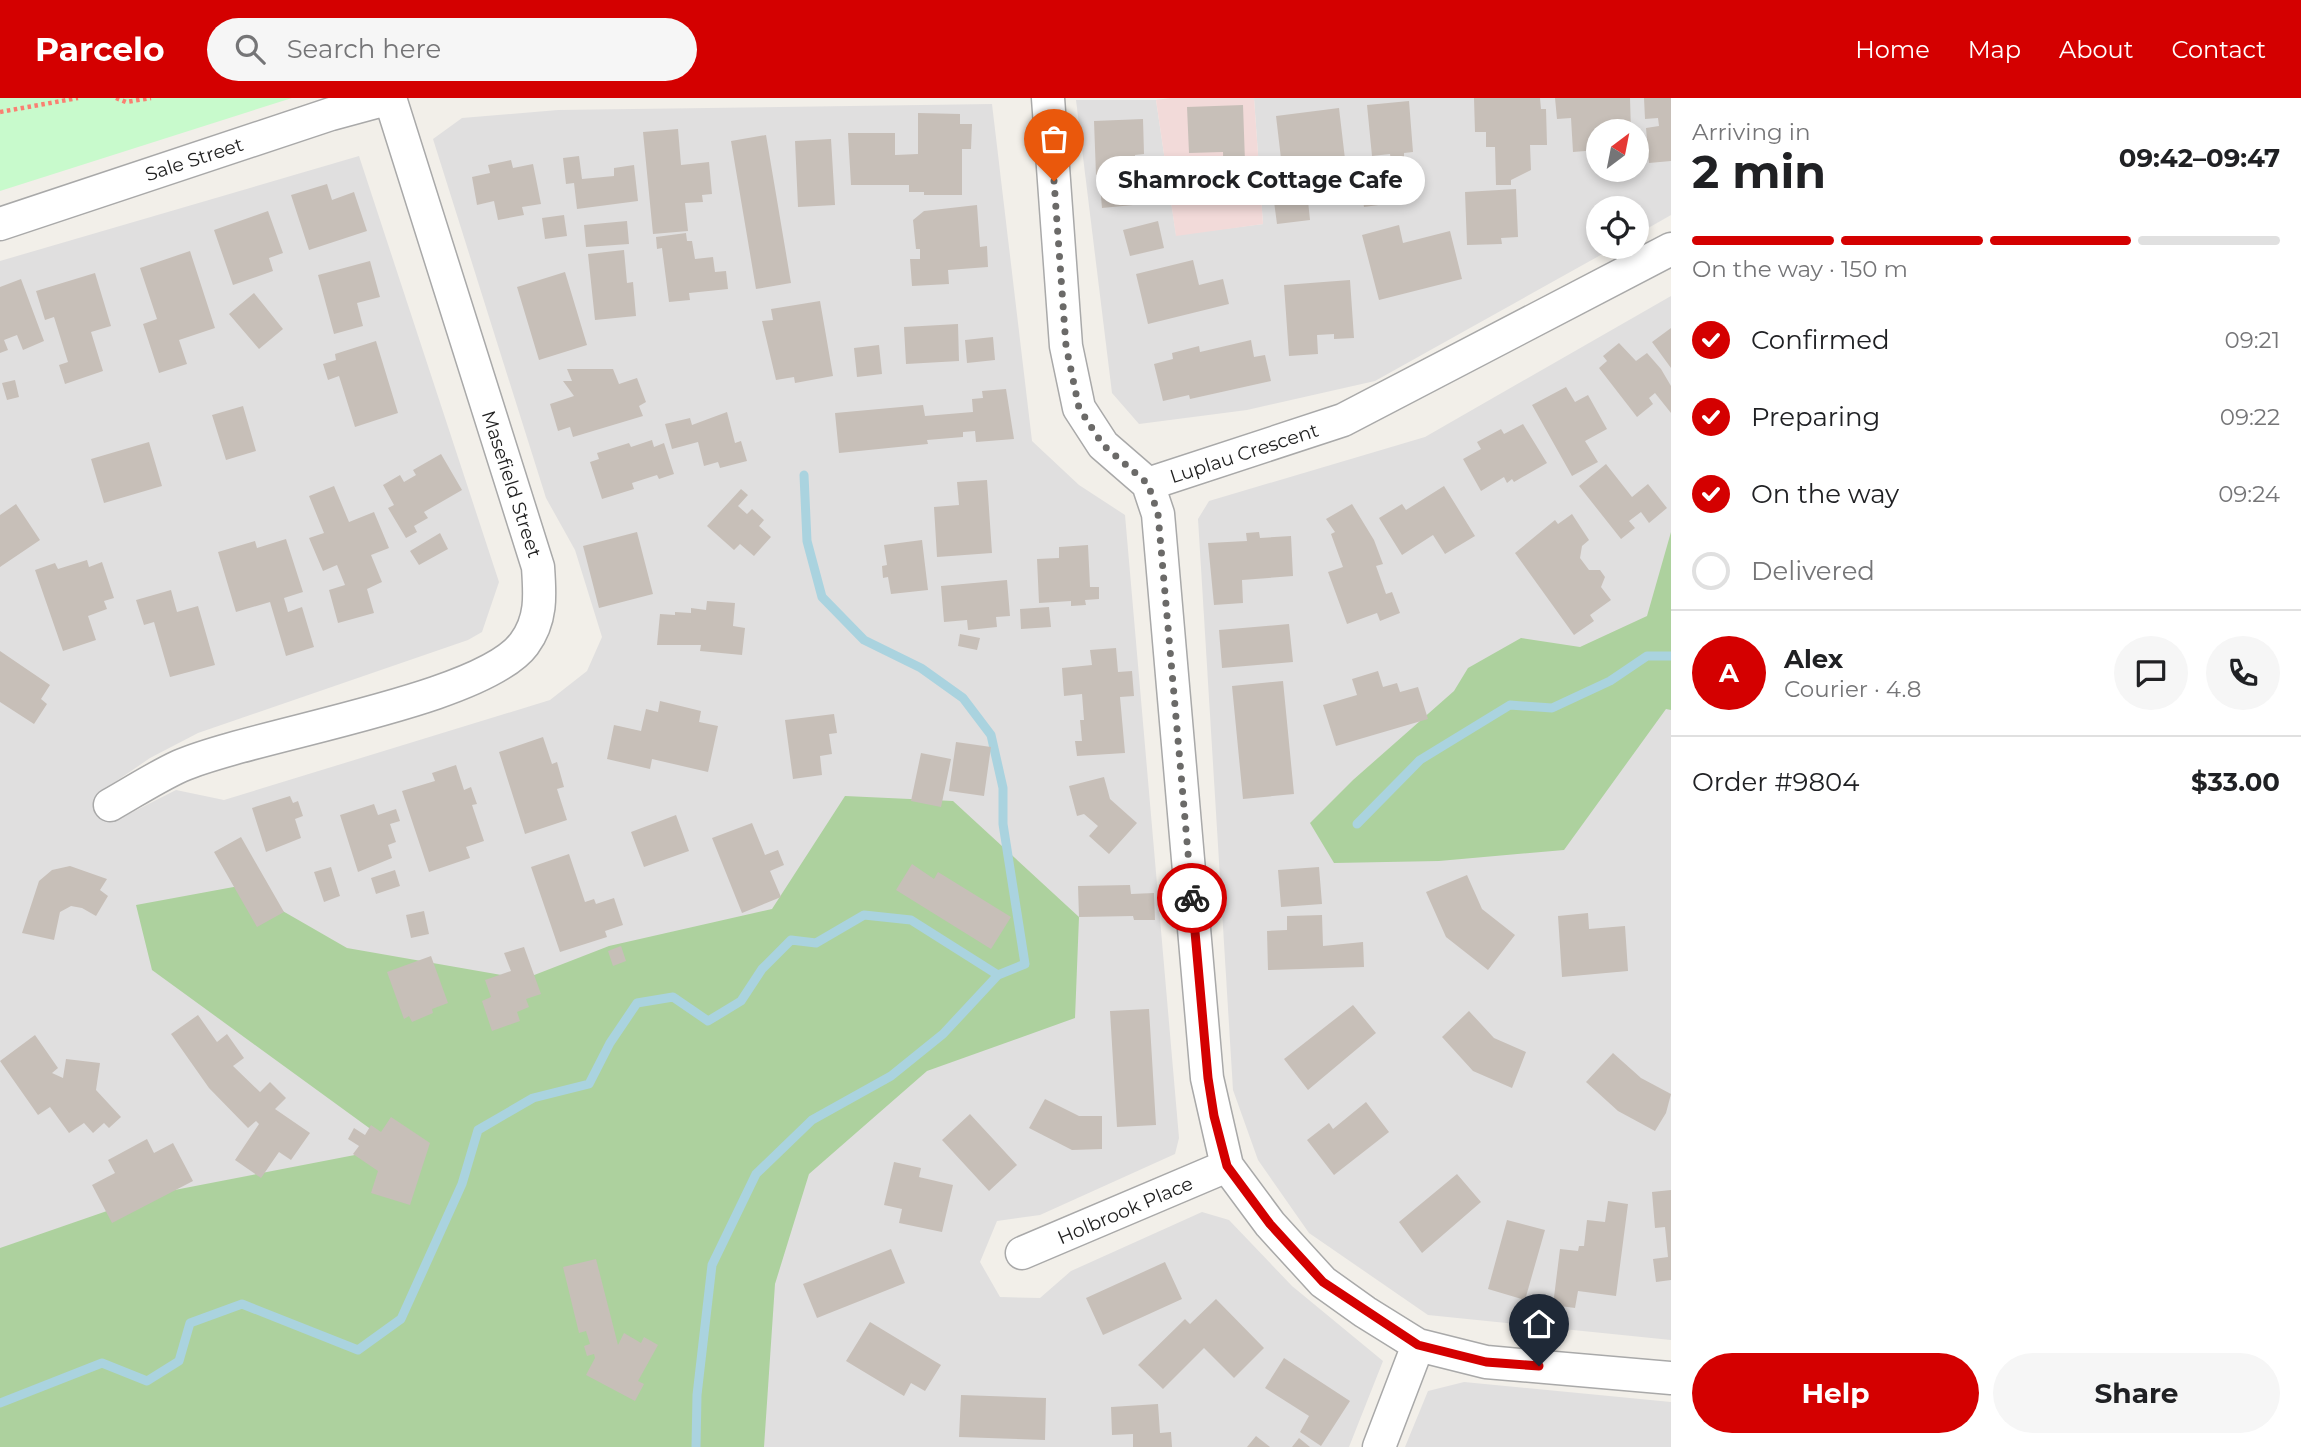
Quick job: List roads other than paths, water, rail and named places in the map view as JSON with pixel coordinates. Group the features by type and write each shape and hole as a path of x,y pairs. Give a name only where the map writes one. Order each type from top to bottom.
{"street":[{"name":"Sale Street","path":"0,224 331,114 390,98"},
{"name":"Masefield Street","path":"110,805 181,766 435,692 492,670 524,645 540,608 538,568 390,98"},
{"name":"Luplau Crescent","path":"1048,98 1066,346 1079,408 1103,445 1148,484 1343,420 1671,249"},
{"path":"1148,484 1158,514 1208,1078 1227,1166 1270,1224 1323,1282 1418,1345 1486,1362 1671,1378"},
{"name":"Holbrook Place","path":"1022,1253 1227,1166"},
{"path":"1379,1447 1418,1345"}],"waterway":[{"path":"696,1447 697,1395 712,1265 756,1174 812,1120 891,1076 943,1034 998,975 1025,964 1003,824 1003,788 991,735 963,698 921,668 864,640 822,597 807,541 804,475"},
{"path":"1357,824 1420,760 1510,705 1552,708 1610,681 1647,656 1671,656"},
{"path":"0,1403 102,1363 147,1381 179,1361 190,1323 242,1304 358,1350 401,1319 462,1184 478,1130 533,1098 589,1084 610,1043 637,1003 673,997 708,1021 741,1001 762,969 791,940 816,943 864,915 911,920 998,975"}],"place":[{"name":"Shamrock Cottage Cafe","path":"1054,181"}]}
